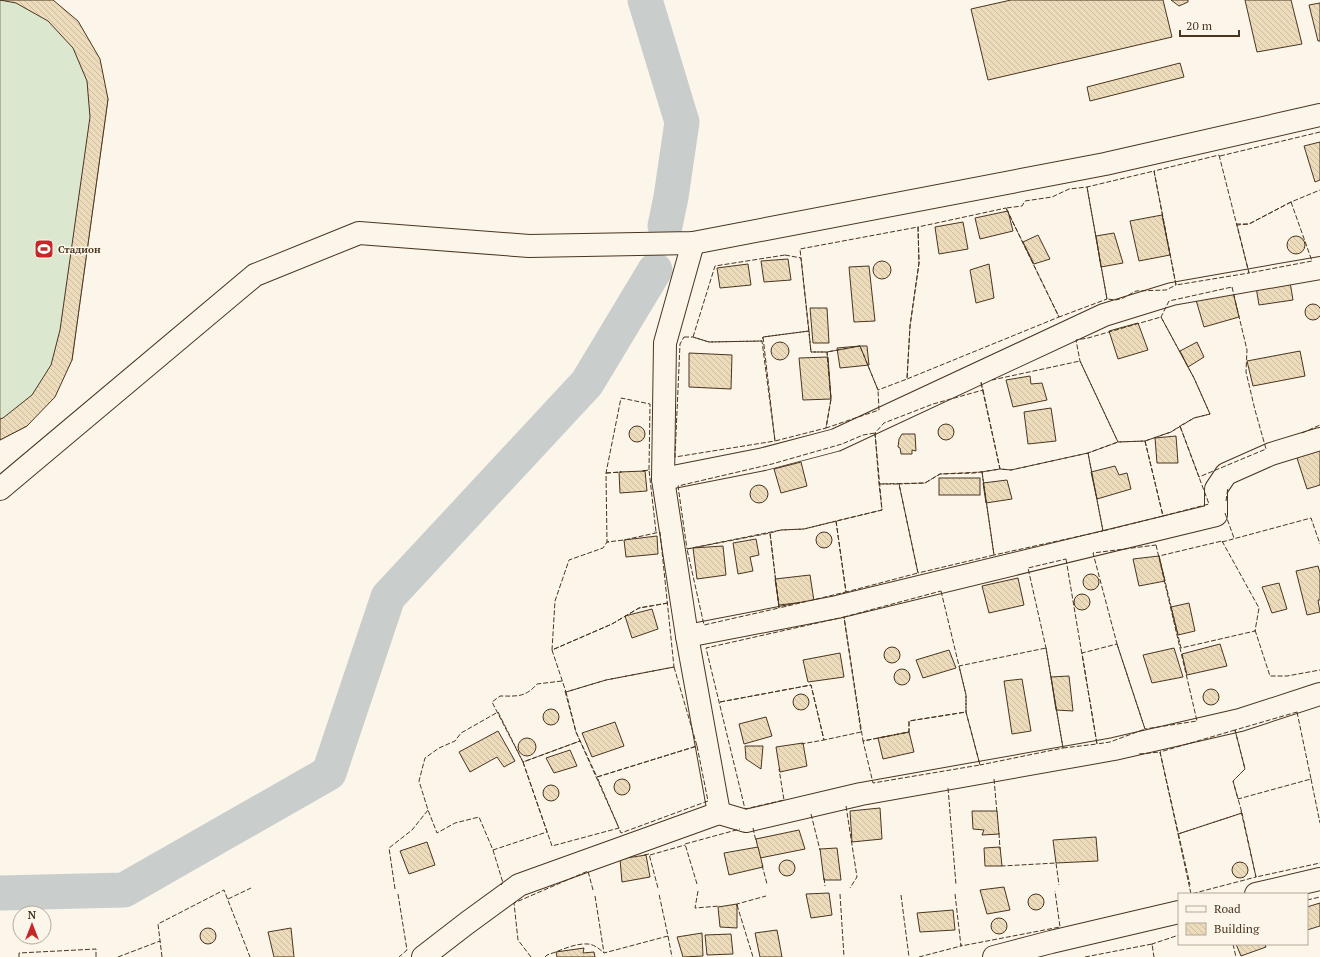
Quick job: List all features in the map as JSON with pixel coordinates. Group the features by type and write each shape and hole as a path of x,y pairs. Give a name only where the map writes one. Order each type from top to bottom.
{"street":[{"path":"0,489 255,275 359,233 529,246 693,243 1105,164 1320,114"},
{"path":"693,243 665,343 663,479 687,636 719,813"},
{"path":"663,479 764,459 836,440 1112,313 1172,294 1320,268"},
{"path":"687,636 837,607 1216,515 1216,489 1226,474 1272,454 1320,439"},
{"path":"423,957 467,922 519,885 719,813 746,821 861,794 1114,749 1240,720 1320,694"},
{"path":"1260,893 1320,879"},
{"path":"994,957 1178,912"}],"green space":[{"name":"Стадион","path":"0,0 53,0 108,99 72,360 27,426 0,440"}],"building":[{"path":"0,0 53,0 78,21 100,59 108,99 72,360 55,397 27,426 0,440 0,419 32,395 51,365 60,330 90,117 87,81 73,48 48,21 16,3"},
{"path":"1011,0 1163,0 1172,37 988,80 971,9"},
{"path":"1171,0 1188,0 1188,2 1179,6"},
{"path":"1245,0 1291,0 1302,44 1257,52"},
{"path":"1320,3 1320,41 1318,41 1309,5"},
{"path":"1180,63 1184,77 1090,101 1087,87"},
{"path":"1320,142 1320,180 1315,182 1304,146"},
{"path":"1008,211 1013,231 980,239 975,218"},
{"path":"1162,215 1170,255 1139,261 1130,221"},
{"path":"963,222 968,249 939,254 935,227"},
{"path":"1114,233 1123,263 1101,267 1096,236"},
{"path":"1038,235 1050,259 1034,264 1023,242"},
{"path":"1296,236 1302,239 1305,245 1302,251 1296,254 1290,251 1287,245 1290,239"},
{"path":"788,259 791,280 764,282 761,261"},
{"path":"882,261 888,264 891,270 888,276 882,279 876,276 873,270 876,264"},
{"path":"748,264 751,285 720,288 717,268"},
{"path":"989,264 994,298 976,303 970,270"},
{"path":"869,266 875,321 854,322 849,267"},
{"path":"1290,282 1293,300 1259,305 1256,287"},
{"path":"1233,292 1239,317 1204,327 1196,300"},
{"path":"1310,304 1316,304 1321,309 1319,318 1316,320 1310,320 1305,315 1305,309"},
{"path":"810,308 827,308 829,343 813,343"},
{"path":"1138,323 1148,350 1118,359 1109,331"},
{"path":"780,342 786,345 789,351 786,357 780,360 774,357 771,351 774,345"},
{"path":"1197,342 1204,357 1188,367 1180,351"},
{"path":"867,346 869,365 840,368 837,348"},
{"path":"1300,351 1305,376 1253,386 1247,361"},
{"path":"689,353 732,355 731,389 689,387"},
{"path":"828,357 831,399 803,400 799,358"},
{"path":"1030,376 1031,384 1042,383 1047,400 1013,407 1006,380"},
{"path":"1051,408 1056,441 1028,444 1024,412"},
{"path":"943,424 949,424 954,429 952,438 949,440 943,440 938,435 938,429"},
{"path":"634,426 640,426 645,431 643,440 640,442 634,442 629,437 629,431"},
{"path":"902,434 915,434 916,451 912,450 912,454 901,454 900,448 898,447 899,439"},
{"path":"1176,436 1178,463 1157,463 1155,438"},
{"path":"1320,448 1320,485 1307,489 1296,455"},
{"path":"801,462 807,486 781,493 774,469"},
{"path":"1115,466 1119,475 1127,473 1131,489 1097,499 1091,472"},
{"path":"645,471 647,491 620,493 619,472"},
{"path":"939,478 980,478 980,495 939,495"},
{"path":"1007,480 1012,499 986,503 983,483"},
{"path":"759,485 765,488 768,494 765,500 759,503 753,500 750,494 753,488"},
{"path":"821,532 827,532 832,537 830,546 827,548 821,548 816,543 816,537"},
{"path":"657,536 658,554 626,557 624,540"},
{"path":"756,539 759,555 750,557 753,571 738,574 733,543"},
{"path":"723,546 726,575 697,579 693,548"},
{"path":"1159,556 1165,581 1139,586 1133,559"},
{"path":"1318,566 1320,573 1320,600 1318,600 1320,612 1307,615 1296,571"},
{"path":"1088,574 1094,574 1099,579 1097,588 1094,590 1088,590 1083,585 1083,579"},
{"path":"810,575 814,601 779,605 775,579"},
{"path":"1018,578 1024,605 989,613 982,586"},
{"path":"1279,583 1287,609 1272,613 1262,587"},
{"path":"1079,594 1085,594 1090,599 1088,608 1085,610 1079,610 1074,605 1074,599"},
{"path":"1189,603 1195,631 1178,635 1171,607"},
{"path":"652,609 658,629 632,638 625,616"},
{"path":"1220,644 1227,666 1187,675 1182,654"},
{"path":"889,647 895,647 900,652 898,661 895,663 889,663 884,658 884,652"},
{"path":"1174,648 1183,677 1152,683 1143,655"},
{"path":"949,650 956,668 923,678 916,660"},
{"path":"840,653 844,677 808,682 803,660"},
{"path":"899,669 905,669 910,674 908,683 905,685 899,685 894,680 894,674"},
{"path":"1069,676 1073,711 1056,710 1051,677"},
{"path":"1022,679 1031,731 1012,734 1004,681"},
{"path":"1208,689 1214,689 1219,694 1217,703 1214,705 1208,705 1203,700 1203,694"},
{"path":"798,694 804,694 809,699 807,708 804,710 798,710 793,705 793,699"},
{"path":"548,709 554,709 559,714 557,723 554,725 548,725 543,720 543,714"},
{"path":"766,717 772,736 744,744 739,724"},
{"path":"615,722 624,746 592,757 582,733"},
{"path":"498,731 515,761 504,767 497,757 470,772 459,752"},
{"path":"909,732 914,752 883,759 878,738"},
{"path":"527,738 533,741 536,747 533,753 527,756 521,753 518,747 521,741"},
{"path":"803,743 807,766 780,772 776,747"},
{"path":"745,746 763,746 761,769 746,759"},
{"path":"570,750 577,766 554,773 546,758"},
{"path":"619,779 625,779 630,784 628,793 625,795 619,795 614,790 614,784"},
{"path":"548,785 554,785 559,790 557,799 554,801 548,801 543,796 543,790"},
{"path":"880,808 882,839 852,842 850,811"},
{"path":"972,811 997,811 999,834 982,835 984,830 973,829"},
{"path":"799,830 805,849 760,858 756,839"},
{"path":"1096,837 1098,861 1056,863 1053,840"},
{"path":"427,842 435,865 409,874 400,851"},
{"path":"758,847 763,867 729,875 724,853"},
{"path":"1000,847 1002,866 985,866 984,848"},
{"path":"837,848 841,880 824,880 820,849"},
{"path":"646,855 650,877 622,882 620,859"},
{"path":"784,860 790,860 795,865 793,874 790,876 784,876 779,871 779,865"},
{"path":"1237,862 1243,862 1248,867 1246,876 1243,878 1237,878 1232,873 1232,867"},
{"path":"1004,887 1010,910 987,914 980,890"},
{"path":"829,893 832,915 811,918 806,894"},
{"path":"1033,894 1039,894 1044,899 1042,908 1039,910 1033,910 1028,905 1028,899"},
{"path":"1320,903 1320,926 1308,930 1308,907"},
{"path":"737,904 737,928 720,927 718,907"},
{"path":"953,910 955,930 920,932 917,913"},
{"path":"996,918 1002,918 1007,923 1005,932 1002,934 996,934 991,929 991,923"},
{"path":"205,928 211,928 216,933 214,942 211,944 205,944 200,939 200,933"},
{"path":"291,928 294,957 274,957 268,932"},
{"path":"777,930 782,957 760,957 755,933"},
{"path":"702,933 703,956 683,957 677,937"},
{"path":"731,934 733,954 707,955 705,935"},
{"path":"1236,945 1265,945 1266,947 1241,956"},
{"path":"584,948 583,953 594,952 595,957 557,957 556,952"}],"waterway":[{"path":"645,0 682,122 671,197 665,226"},
{"path":"0,893 124,890 329,773 388,597 587,383 655,270"}],"fence":[{"path":"1220,156 1320,132"},
{"path":"1219,155 1249,273 1176,285 1154,171 1219,155"},
{"path":"1154,171 1176,285 1166,290 1136,291 1116,300 1107,299 1087,187 1154,171"},
{"path":"1087,187 1107,299 1059,317 1006,208 1022,206 1025,201 1052,197 1069,189 1087,187"},
{"path":"1236,224 1249,224 1291,202 1320,190"},
{"path":"1291,202 1312,261 1249,273 1237,225 1249,224 1291,202"},
{"path":"1006,208 1059,317 907,379 910,326 919,263 918,227 1006,208"},
{"path":"918,227 919,263 910,326 907,379 878,390 860,346 827,352 811,352 800,249 918,227"},
{"path":"785,255 801,258 809,331 763,337 762,341 709,342 693,337 715,266 785,255"},
{"path":"1232,287 1247,350 1246,372 1266,449 1199,477 1180,426 1194,418 1210,414 1194,378 1161,317 1169,301 1232,287"},
{"path":"1161,317 1194,378 1210,414 1194,418 1171,432 1145,441 1118,442 1080,361 1076,340 1088,338 1161,317"},
{"path":"809,331 811,352 827,352 831,399 826,428 775,441 763,337 809,331"},
{"path":"684,337 693,337 709,342 762,341 775,441 675,457 680,344 684,337"},
{"path":"860,346 878,390 879,410 826,428 831,399 827,352 860,346"},
{"path":"981,383 1000,469 1011,470 1088,453 1118,442 1080,361 992,380"},
{"path":"981,382 983,390"},
{"path":"983,390 1000,469 974,473 940,474 925,483 879,484 875,433 884,423 933,404 983,390"},
{"path":"609,542 607,542 606,473 621,398 650,404 649,470 642,471"},
{"path":"1302,433 1320,425"},
{"path":"1180,426 1209,504 1163,516 1145,441 1171,432 1180,426"},
{"path":"875,433 882,510 804,529 781,530 687,549 678,486 772,464 842,444 863,435 875,433"},
{"path":"1145,441 1163,516 1103,531 1088,453 1118,442 1145,441"},
{"path":"1088,453 1103,531 994,555 982,472 1000,469 1011,470 1088,453"},
{"path":"643,471 649,470 656,532 654,532"},
{"path":"606,473 621,472"},
{"path":"606,473 622,472"},
{"path":"982,472 994,555 918,573 899,484 925,483 940,474 982,472"},
{"path":"879,484 899,484 918,573 846,592 836,521 882,510 879,484"},
{"path":"1226,501 1228,487"},
{"path":"1225,513 1235,538"},
{"path":"1222,542 1311,518 1320,544"},
{"path":"836,521 846,592 779,608 770,533 781,530 804,529 836,521"},
{"path":"668,603 639,608 612,624 552,650 555,601 569,560 603,548 607,542 660,532 674,667 606,680 566,692 552,650 612,624 639,608 668,603"},
{"path":"770,533 779,608 704,625 687,549 770,533"},
{"path":"1222,541 1259,608 1255,631 1181,648 1159,556 1222,541"},
{"path":"1156,545 1197,721 1145,729 1117,644 1093,553 1156,545"},
{"path":"1066,559 1097,744 1063,748 1046,648 1028,568 1066,559"},
{"path":"941,591 966,695 966,712 909,721 909,732 863,741 844,617 941,591"},
{"path":"720,702 811,685 824,740 861,732 844,617 706,648 745,809 784,800 779,769"},
{"path":"1255,630 1270,676 1287,676 1320,670"},
{"path":"1117,644 1145,729 1110,742 1097,744 1082,653 1117,644"},
{"path":"1046,648 1063,748 980,765 966,712 966,695 959,666 1046,648"},
{"path":"674,667 697,746 597,777 576,732 566,692 606,680 674,667"},
{"path":"562,681 537,684 533,689 524,694 516,696 500,696 492,702 523,762 580,741"},
{"path":"720,702 811,685 824,740 801,744"},
{"path":"565,691 576,732 619,828 552,846 523,762 580,741"},
{"path":"498,712 523,762 547,832 493,850 479,817 455,823 437,833 419,781 425,758 439,748 455,741 461,733 498,712"},
{"path":"966,712 980,765 873,783 863,741 909,732 909,721 966,712"},
{"path":"1297,712 1311,779 1238,799 1233,781 1245,769 1235,730 1297,712"},
{"path":"1235,730 1245,769 1233,781 1242,813 1178,834 1160,752 1235,730"},
{"path":"697,746 708,801 621,833 597,777 697,746"},
{"path":"1139,754 1160,752 1190,885"},
{"path":"994,779 997,813"},
{"path":"1311,779 1320,823"},
{"path":"948,788 956,885"},
{"path":"846,806 857,877 850,888"},
{"path":"395,889 389,848 412,830 428,811"},
{"path":"1241,811 1256,877 1320,863"},
{"path":"1195,893 1256,877 1242,813"},
{"path":"1191,893 1178,834 1242,813"},
{"path":"811,814 820,850"},
{"path":"753,828 756,841"},
{"path":"697,884 685,844 740,829"},
{"path":"999,833 1000,849"},
{"path":"650,855 685,845"},
{"path":"493,850 503,883 501,885"},
{"path":"644,855 649,854 658,888"},
{"path":"1001,865 1056,863 1059,885"},
{"path":"762,865 767,884"},
{"path":"531,957 518,940 514,903 588,871 593,890"},
{"path":"824,878 825,886"},
{"path":"228,899 251,888"},
{"path":"162,957 158,924 224,890 250,957"},
{"path":"698,891 695,908 720,906"},
{"path":"955,894 961,946 1060,927 1055,891"},
{"path":"398,894 407,950 399,957"},
{"path":"595,896 604,953 668,936 659,894"},
{"path":"840,894 844,957"},
{"path":"901,895 909,957"},
{"path":"737,906 737,904 766,896"},
{"path":"1308,900 1320,897"},
{"path":"737,905 753,957"},
{"path":"1152,945 1178,935"},
{"path":"668,936 672,957"},
{"path":"118,957 160,942"},
{"path":"545,957 567,948 583,944 592,945 604,953"},
{"path":"919,957 961,946 961,944"},
{"path":"1085,957 1152,944 1154,957"},
{"path":"1233,945 1236,957"},
{"path":"19,957 19,953 96,949 96,957"}],"place":[{"name":"Стадион","path":"44,249"}]}
